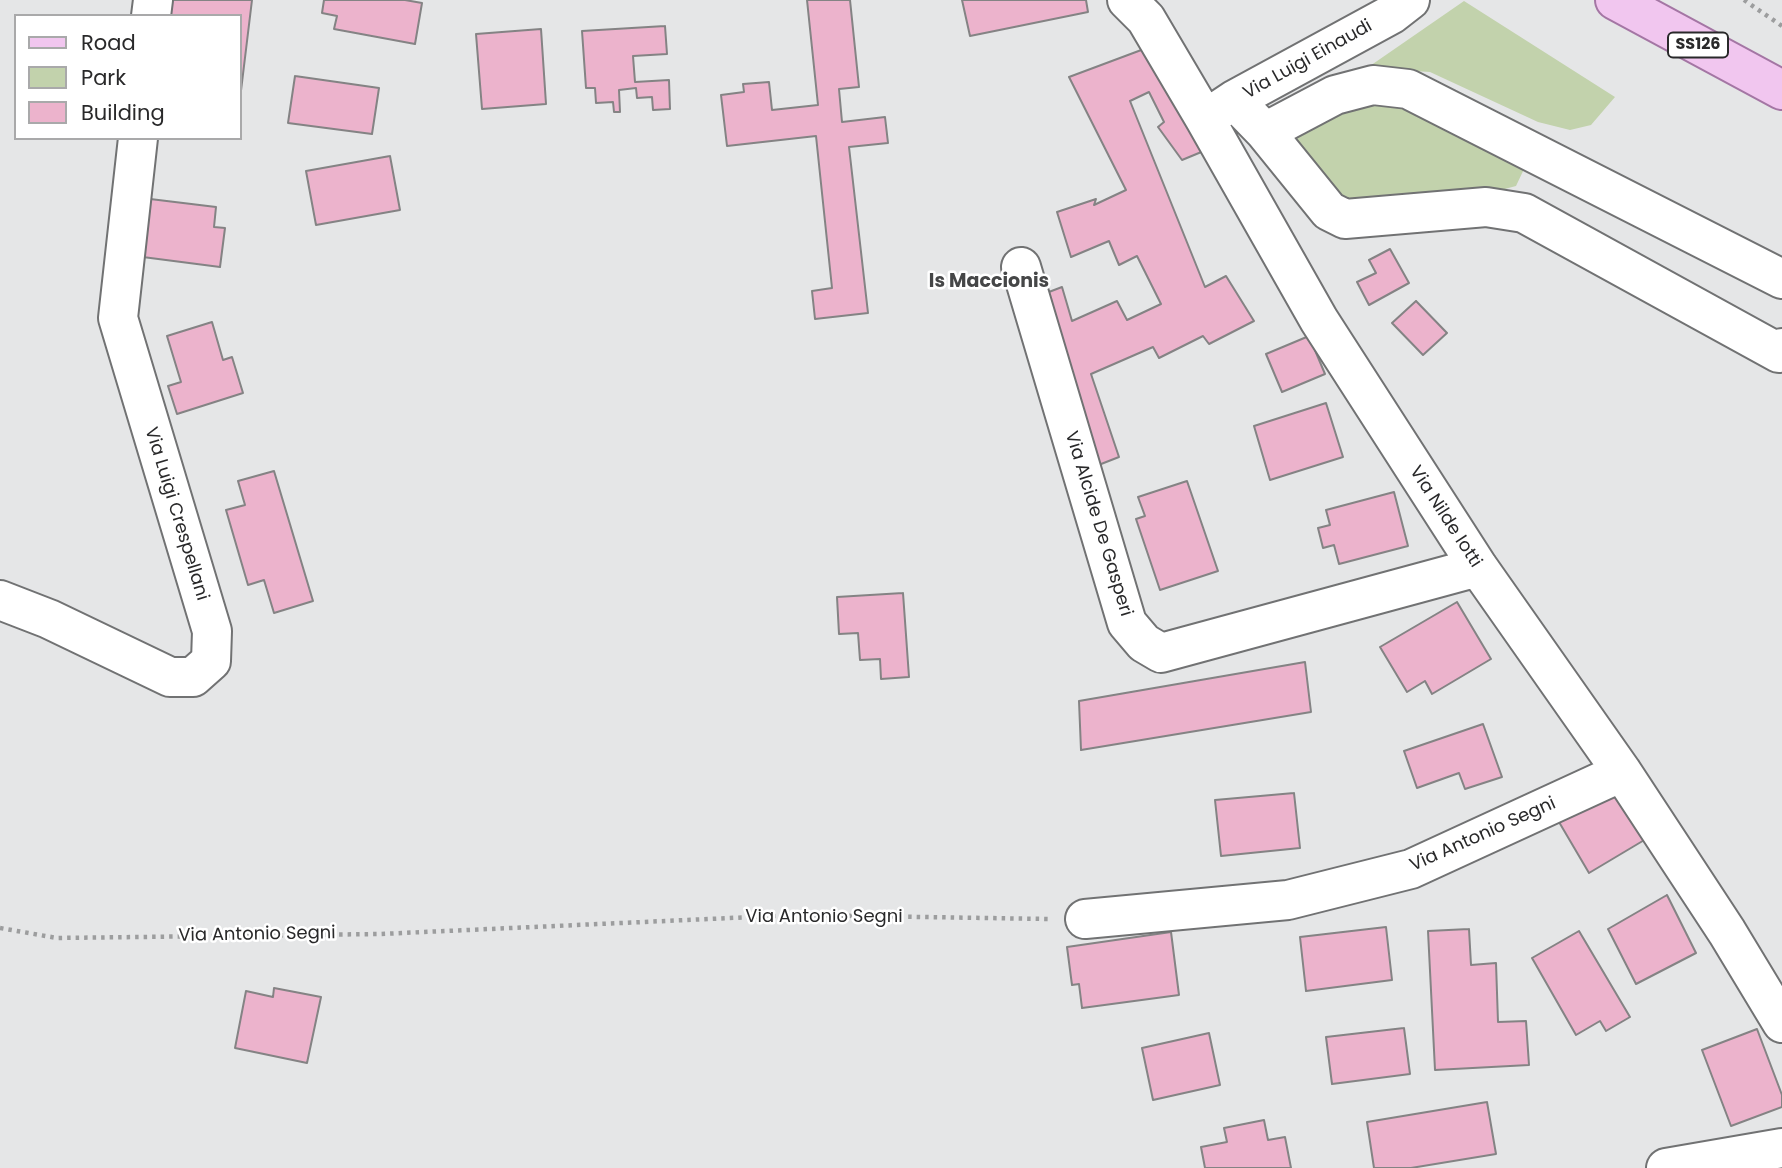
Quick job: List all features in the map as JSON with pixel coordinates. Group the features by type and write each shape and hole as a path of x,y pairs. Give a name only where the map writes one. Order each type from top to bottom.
{"main road":[{"name":"SS126","path":"1615,0 1782,90"}],"street":[{"name":"Via Nilde Iotti","path":"1127,0 1146,19 1220,109 1319,320 1478,567 1622,772 1727,932 1782,1023"},
{"name":"Via Luigi Einaudi","path":"1220,109 1392,14 1410,0"},
{"path":"1265,132 1335,95 1373,85 1408,89 1782,279"},
{"path":"1220,109 1265,132 1329,211 1345,219 1486,207 1524,213 1779,353 1782,348"},
{"name":"Via Luigi Crespellani","path":"0,600 49,619 170,677 193,677 211,661 212,631 118,318 138,140"},
{"name":"Via Alcide De Gasperi","path":"1021,267 1127,623 1144,643 1161,653 1478,567"},
{"name":"Via Antonio Segni","path":"1085,919 1288,900 1410,869 1622,772"},
{"path":"1666,1168 1782,1148"}],"path":[{"path":"1744,0 1782,26"},
{"name":"Via Antonio Segni","path":"0,928 57,938 380,934 796,915 1085,919"}],"green space":[{"path":"1464,1 1615,97 1591,125 1570,130 1538,122 1430,72 1367,68"},
{"path":"1378,92 1525,167 1516,186 1501,190 1361,205 1346,198 1317,174 1292,135"}],"building":[{"path":"165,0 252,0 242,82 242,14 163,14"},
{"path":"324,0 405,0 422,3 415,44 334,29 337,16 322,13"},
{"path":"807,0 850,0 859,87 839,89 842,122 885,117 888,143 849,147 868,313 815,319 812,291 832,288 816,136 727,146 721,95 744,92 743,84 769,82 772,110 818,105"},
{"path":"962,0 1086,0 1088,12 970,36"},
{"path":"665,26 667,54 633,56 635,82 669,80 670,109 653,110 652,97 637,98 636,88 619,90 620,112 614,112 613,102 596,103 595,88 586,88 582,31"},
{"path":"541,29 546,104 482,109 476,34"},
{"path":"1152,46 1211,148 1182,160 1158,127 1164,122 1149,92 1130,101 1205,287 1226,276 1254,321 1209,344 1203,336 1159,358 1153,347 1091,374 1119,457 1096,466 1041,295 1062,287 1072,321 1117,301 1127,320 1161,304 1137,256 1119,265 1109,241 1071,257 1057,212 1096,199 1094,205 1126,190 1069,77"},
{"path":"295,76 379,88 372,134 288,123"},
{"path":"390,156 400,210 316,225 306,171"},
{"path":"142,198 216,207 214,227 225,228 220,267 135,256"},
{"path":"1390,249 1409,283 1369,305 1357,282 1376,273 1369,260"},
{"path":"1416,301 1447,333 1423,355 1392,323"},
{"path":"212,322 223,360 232,357 243,393 177,414 168,386 181,382 167,336"},
{"path":"1309,336 1325,374 1282,392 1266,354"},
{"path":"1326,403 1343,457 1270,480 1254,426"},
{"path":"274,471 313,601 274,613 264,580 248,585 226,510 245,505 238,481"},
{"path":"1187,481 1218,571 1160,590 1136,519 1145,516 1138,497"},
{"path":"1394,492 1408,546 1339,564 1334,545 1323,548 1318,528 1330,525 1326,510"},
{"path":"903,593 909,677 881,679 880,659 860,660 858,633 839,634 837,597"},
{"path":"1457,602 1491,659 1432,694 1425,681 1407,692 1380,647"},
{"path":"1305,662 1311,712 1081,750 1079,701"},
{"path":"1483,724 1502,777 1465,789 1459,773 1417,788 1404,751"},
{"path":"1617,788 1646,839 1589,873 1559,822"},
{"path":"1294,793 1300,848 1221,856 1215,800"},
{"path":"1667,895 1696,953 1636,984 1608,929"},
{"path":"1386,927 1392,980 1306,991 1300,937"},
{"path":"1469,929 1471,965 1496,963 1498,1022 1526,1021 1529,1065 1435,1070 1428,931"},
{"path":"1579,931 1630,1017 1606,1031 1600,1021 1576,1035 1532,958"},
{"path":"1171,932 1179,995 1082,1008 1079,984 1072,985 1067,947"},
{"path":"274,988 321,997 307,1063 235,1048 246,991 273,997"},
{"path":"1404,1028 1410,1074 1332,1084 1326,1037"},
{"path":"1757,1029 1782,1095 1782,1107 1731,1126 1702,1050"},
{"path":"1209,1033 1220,1085 1153,1100 1142,1048"},
{"path":"1487,1102 1496,1154 1411,1168 1374,1168 1367,1122"},
{"path":"1264,1120 1268,1140 1285,1137 1291,1168 1205,1168 1201,1147 1227,1142 1224,1128"}],"district":[{"name":"Is Maccionis","path":"989,282"}]}
